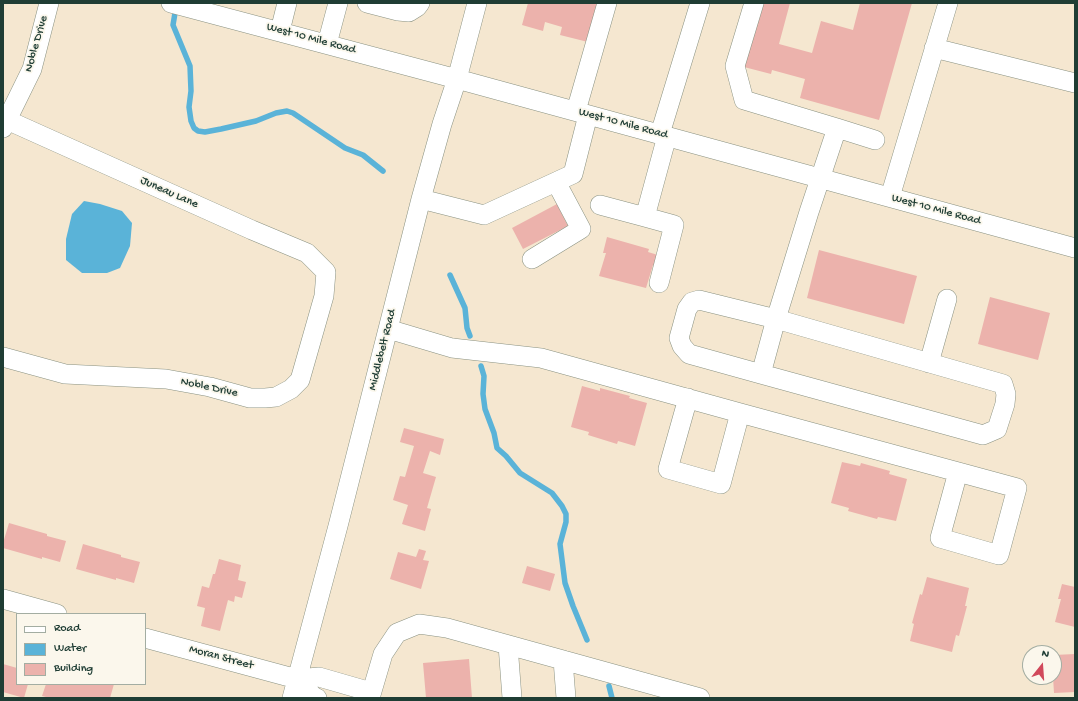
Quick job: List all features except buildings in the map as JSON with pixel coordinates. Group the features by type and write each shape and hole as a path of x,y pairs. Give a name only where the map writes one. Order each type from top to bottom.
{"street":[{"name":"Noble Drive","path":"5,124 32,69 49,3"},
{"path":"280,31 287,3"},
{"path":"328,44 338,3"},
{"path":"367,3 398,11 409,12 417,8 420,3"},
{"name":"Middlebelt Road","path":"292,698 338,526 421,199 442,124 457,79 477,3"},
{"path":"421,199 484,215 573,174 582,113 606,3"},
{"path":"644,217 664,135 700,3"},
{"path":"754,3 735,66 744,100 875,140"},
{"path":"890,197 948,3"},
{"name":"West 10 Mile Road","path":"180,5 208,8 280,31 1075,248"},
{"path":"934,48 1075,83"},
{"name":"Juneau Lane","path":"5,124 307,253 326,272"},
{"path":"761,374 776,319 837,128"},
{"path":"532,259 581,229 556,182"},
{"path":"600,204 674,225 659,283"},
{"name":"Noble Drive","path":"3,357 65,374 166,379 210,387 250,398 276,397 291,389 300,380 324,296 326,272"},
{"path":"929,363 947,299"},
{"path":"699,300 776,319 929,363 1002,384 1006,394 1005,404 997,429 983,435 689,354 682,346 679,338 687,309 692,302 699,300"},
{"path":"388,329 452,348 541,358 1017,488 999,555 940,538 958,472"},
{"path":"688,398 668,469 721,484 740,413"},
{"path":"3,599 53,613"},
{"path":"297,679 319,678 371,695 383,654 398,633 419,624 447,628 700,698"},
{"name":"Moran Street","path":"146,638 297,679"},
{"path":"508,645 512,698"},
{"path":"563,660 566,698"},
{"path":"297,679 314,697 317,698"}],"water":[{"path":"84,201 122,211 132,223 130,246 120,268 107,273 82,273 66,260 66,239 72,214"}],"waterway":[{"path":"176,7 173,25 190,66 191,91 189,107 191,121 194,128 198,131 205,132 256,121 276,113 287,111 293,113 345,148 363,155 383,171"},
{"path":"450,275 465,308 467,328 470,336"},
{"path":"481,366 484,376 483,394 485,409 494,433 497,448 506,456 520,473 552,493 566,514 566,522 560,544 565,583 587,640"},
{"path":"609,686 612,698"}]}
